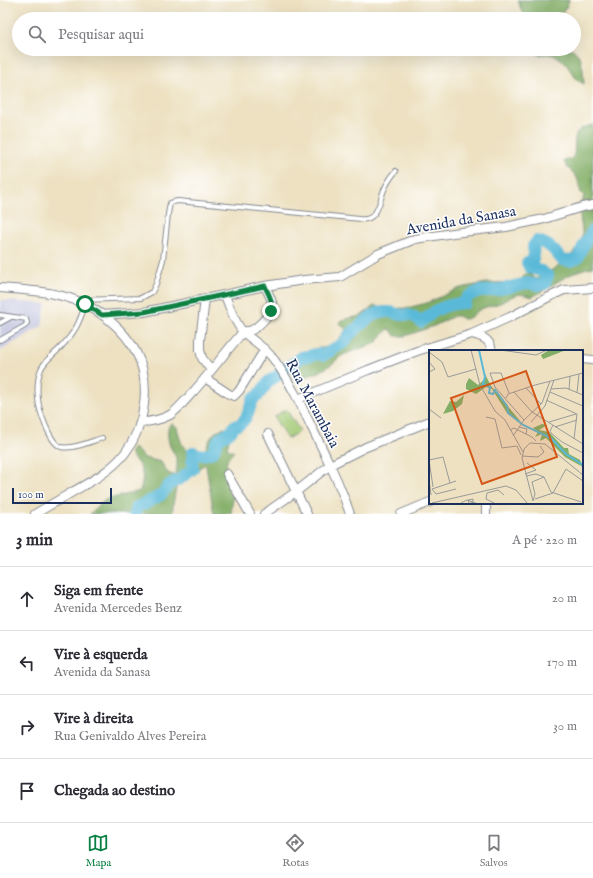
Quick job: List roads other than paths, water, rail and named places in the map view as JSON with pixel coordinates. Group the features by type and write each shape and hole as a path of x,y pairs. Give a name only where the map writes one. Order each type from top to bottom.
{"street":[{"name":"Avenida da Sanasa","path":"102,315 144,312 265,286 304,280 340,277 378,254 416,239 453,233 506,228 593,205"},
{"path":"140,422 156,421 171,414 205,378 243,332 255,328 268,315 272,308 272,302 265,286"},
{"path":"0,288 44,292 59,295 85,304 120,329 136,352 141,365 144,381 144,409 136,433 125,453 106,471 86,485 35,514"},
{"path":"298,399 410,354 472,334 510,318 564,290 593,288"},
{"name":"Rua Marambaia","path":"225,295 234,317 243,332 266,349 275,360 291,386 330,465 350,514"},
{"path":"205,299 200,350 202,358 211,370"},
{"path":"472,334 485,338 492,350"},
{"path":"205,378 234,396 239,391 266,349"},
{"path":"583,359 593,360"},
{"path":"264,514 297,491 330,465 366,447 429,421"},
{"path":"268,434 307,514"},
{"path":"227,474 250,514"},
{"path":"402,514 429,502"}],"lane":[{"path":"76,300 141,298 152,292 163,260 170,203 178,201 193,202 368,219 374,214 384,190 396,171"},
{"path":"85,304 80,321 75,330 61,348 41,369 38,381 38,401 44,423 53,440 60,446 66,448 102,438"},
{"path":"0,315 21,318 27,321 27,325 0,340"},
{"path":"0,323 11,316"}],"waterway":[{"path":"135,514 137,507 161,495 170,484 180,479 193,469 193,452 203,455 213,452 219,439 231,432 234,426 238,425 245,419 253,399 258,396 269,381 302,357 318,354 324,355 345,342 349,335 373,315 380,312 391,312 400,315 407,315 415,317 421,322 441,308 465,303 467,297 479,291 501,289 527,283 538,285 545,284 548,276 541,271 530,268 527,263 532,262 534,255 533,246 537,241 549,246 562,260 571,261 578,258 582,247 593,230"}]}
